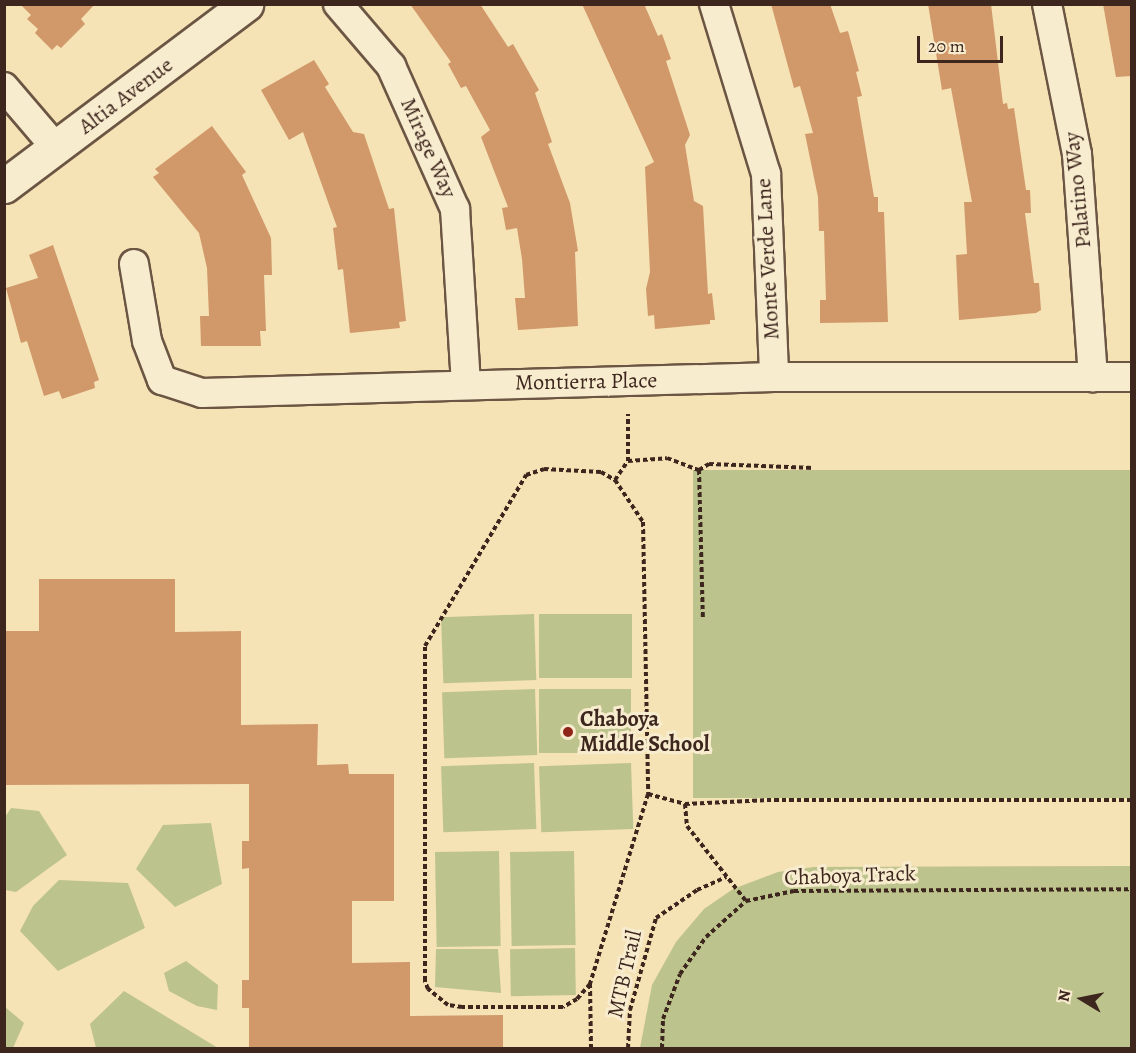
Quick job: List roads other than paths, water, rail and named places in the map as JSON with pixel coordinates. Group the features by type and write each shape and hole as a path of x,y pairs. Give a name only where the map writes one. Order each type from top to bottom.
{"street":[{"name":"Altia Avenue","path":"4,186 57,149 246,4"},
{"name":"Mirage Way","path":"338,4 391,66 456,209 466,385"},
{"name":"Monte Verde Lane","path":"714,4 766,174 774,377"},
{"name":"Palatino Way","path":"1047,4 1077,154 1093,377"},
{"path":"4,87 57,149"},
{"name":"Montierra Place","path":"134,264 147,341 162,380 202,393 774,377 1131,377"}],"place":[{"name":"Chaboya Middle School","path":"568,732"}]}
